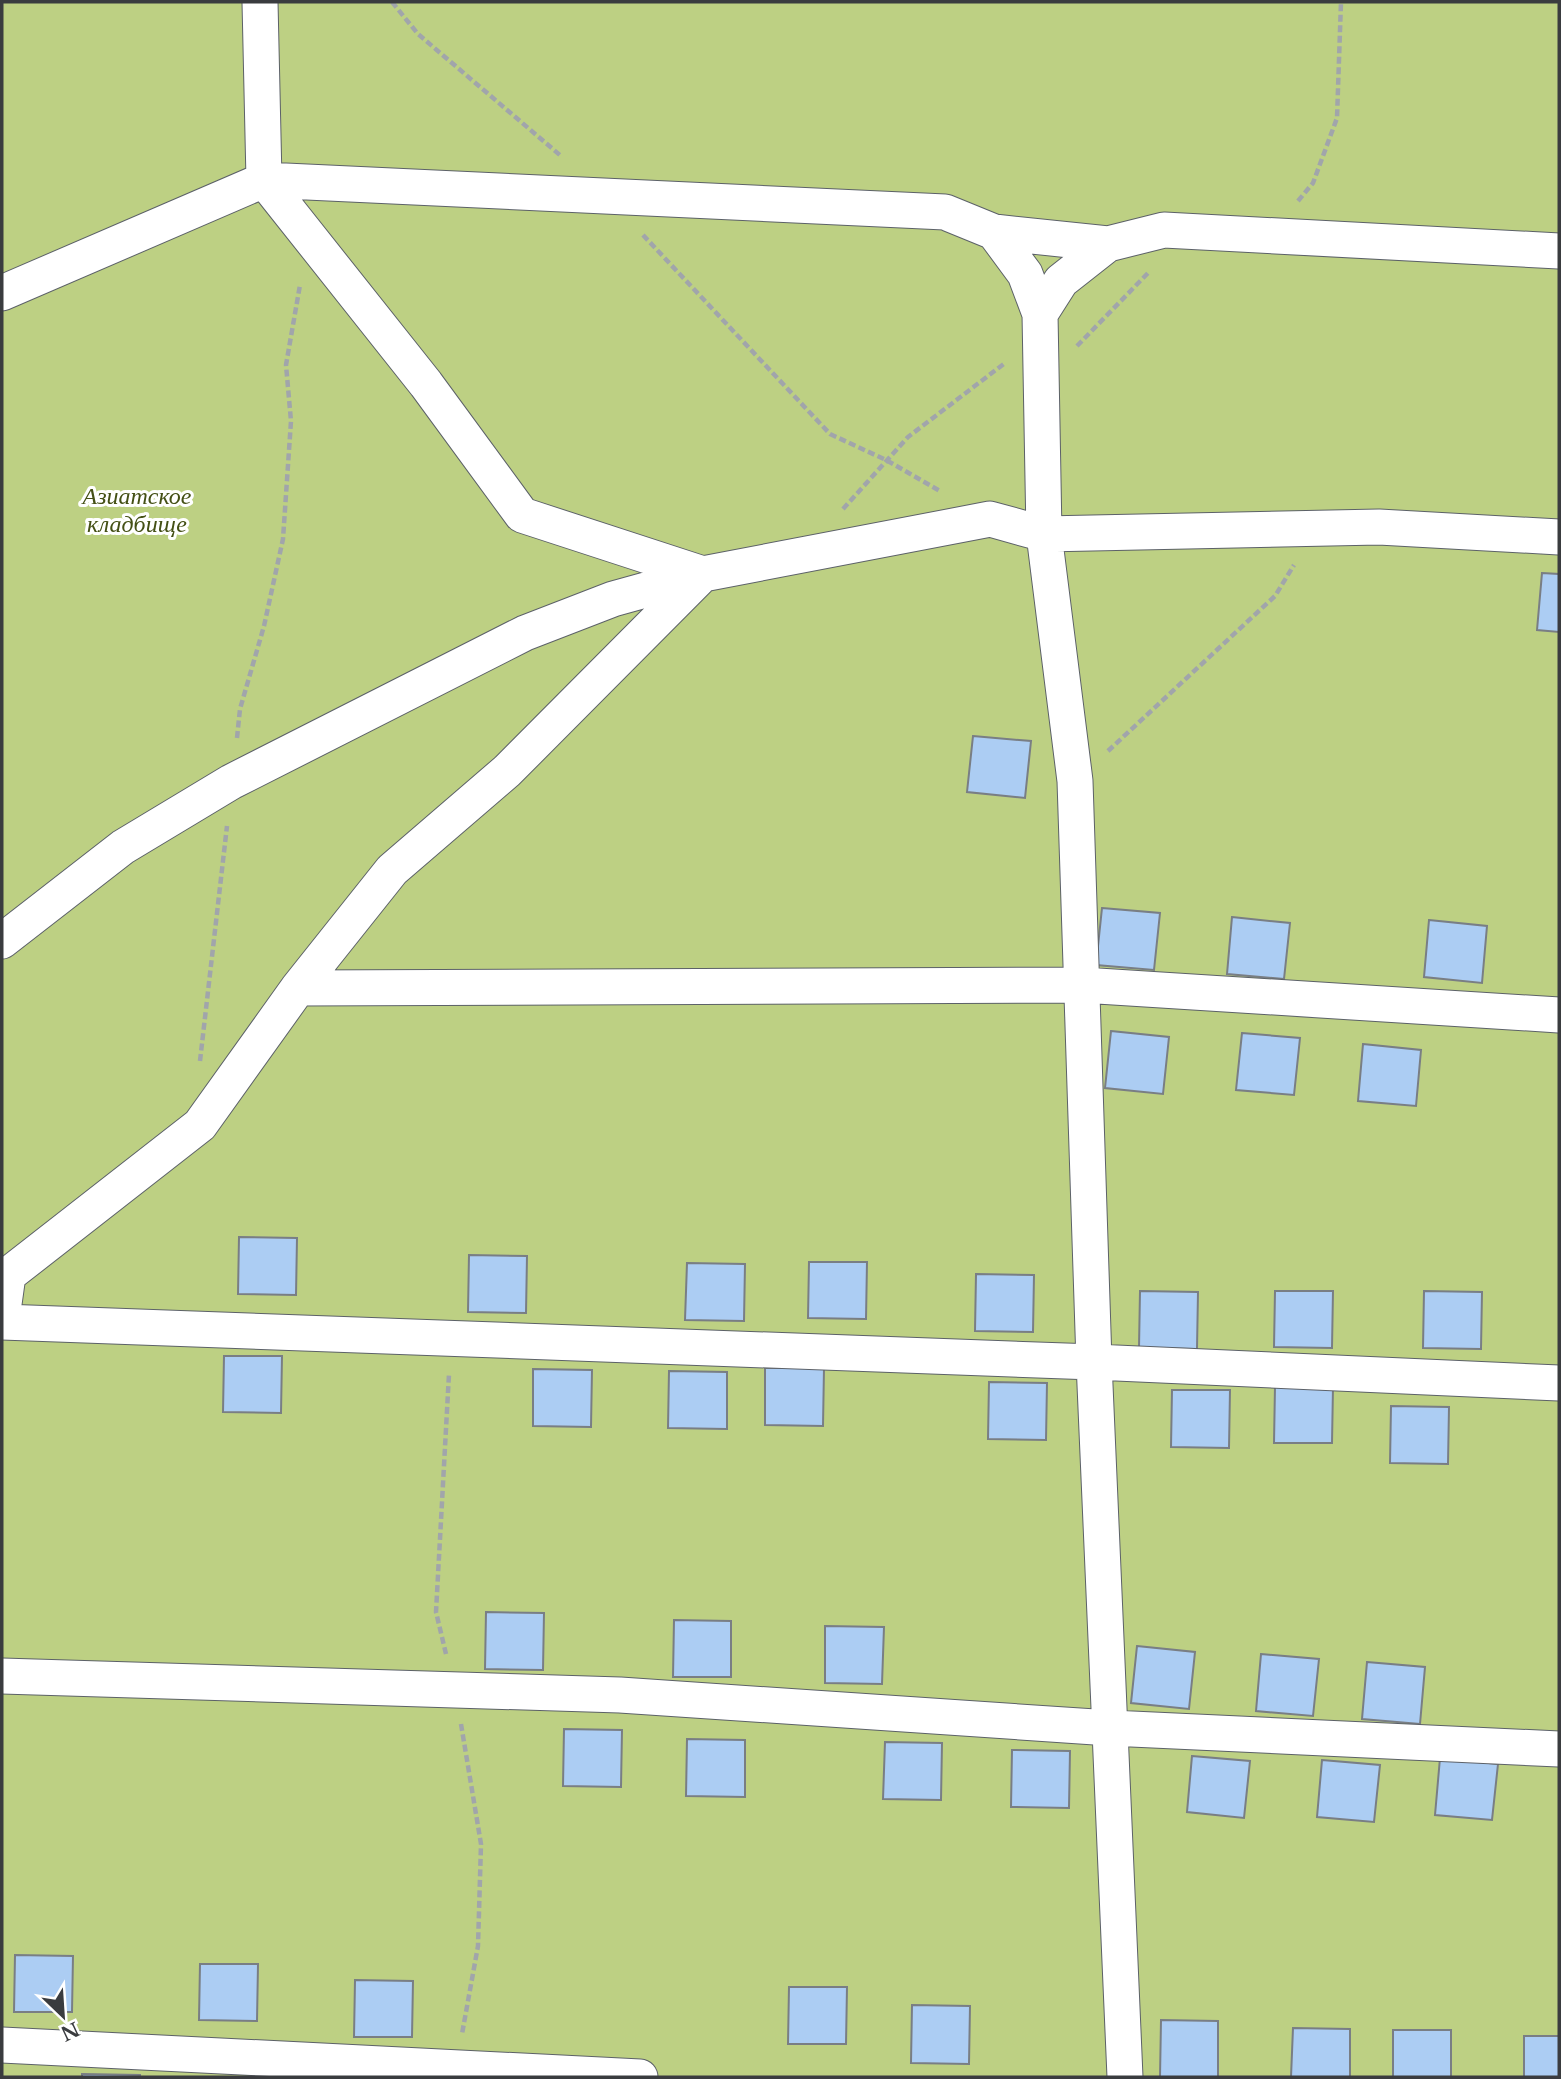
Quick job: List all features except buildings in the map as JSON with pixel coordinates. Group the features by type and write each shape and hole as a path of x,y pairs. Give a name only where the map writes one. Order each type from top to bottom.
{"street":[{"path":"260,2 264,180 426,384 523,515 703,575"},
{"path":"2,293 264,180 944,212 994,232 1108,244 1164,230 1559,251"},
{"path":"994,232 1025,274 1040,324 1044,534 1075,781 1094,1362 1125,2077"},
{"path":"1040,324 1061,281 1108,244"},
{"path":"2,941 123,847 231,782 524,633 613,599 703,575 990,519 1044,534 1379,527 1559,537"},
{"path":"703,575 507,771 392,870 298,988 200,1125 8,1275 2,1320 1094,1362 1559,1383"},
{"path":"298,988 1082,985 1559,1015"},
{"path":"2,1676 620,1695 1110,1728 1559,1749"},
{"path":"2,2045 640,2077"}],"path":[{"path":"392,2 418,34 565,160"},
{"path":"1269,235 1313,183 1337,118 1340,2"},
{"path":"607,196 830,434 886,460 990,519"},
{"path":"1041,380 1188,231"},
{"path":"198,1069 240,709 283,539 290,421 285,365 309,236"},
{"path":"841,511 908,437 976,387 1040,324"},
{"path":"1075,781 1275,596 1316,528"}],"green space":[{"name":"Азиатское кладбище","path":"2,2 1559,2 1559,2077 2,2077"}]}
